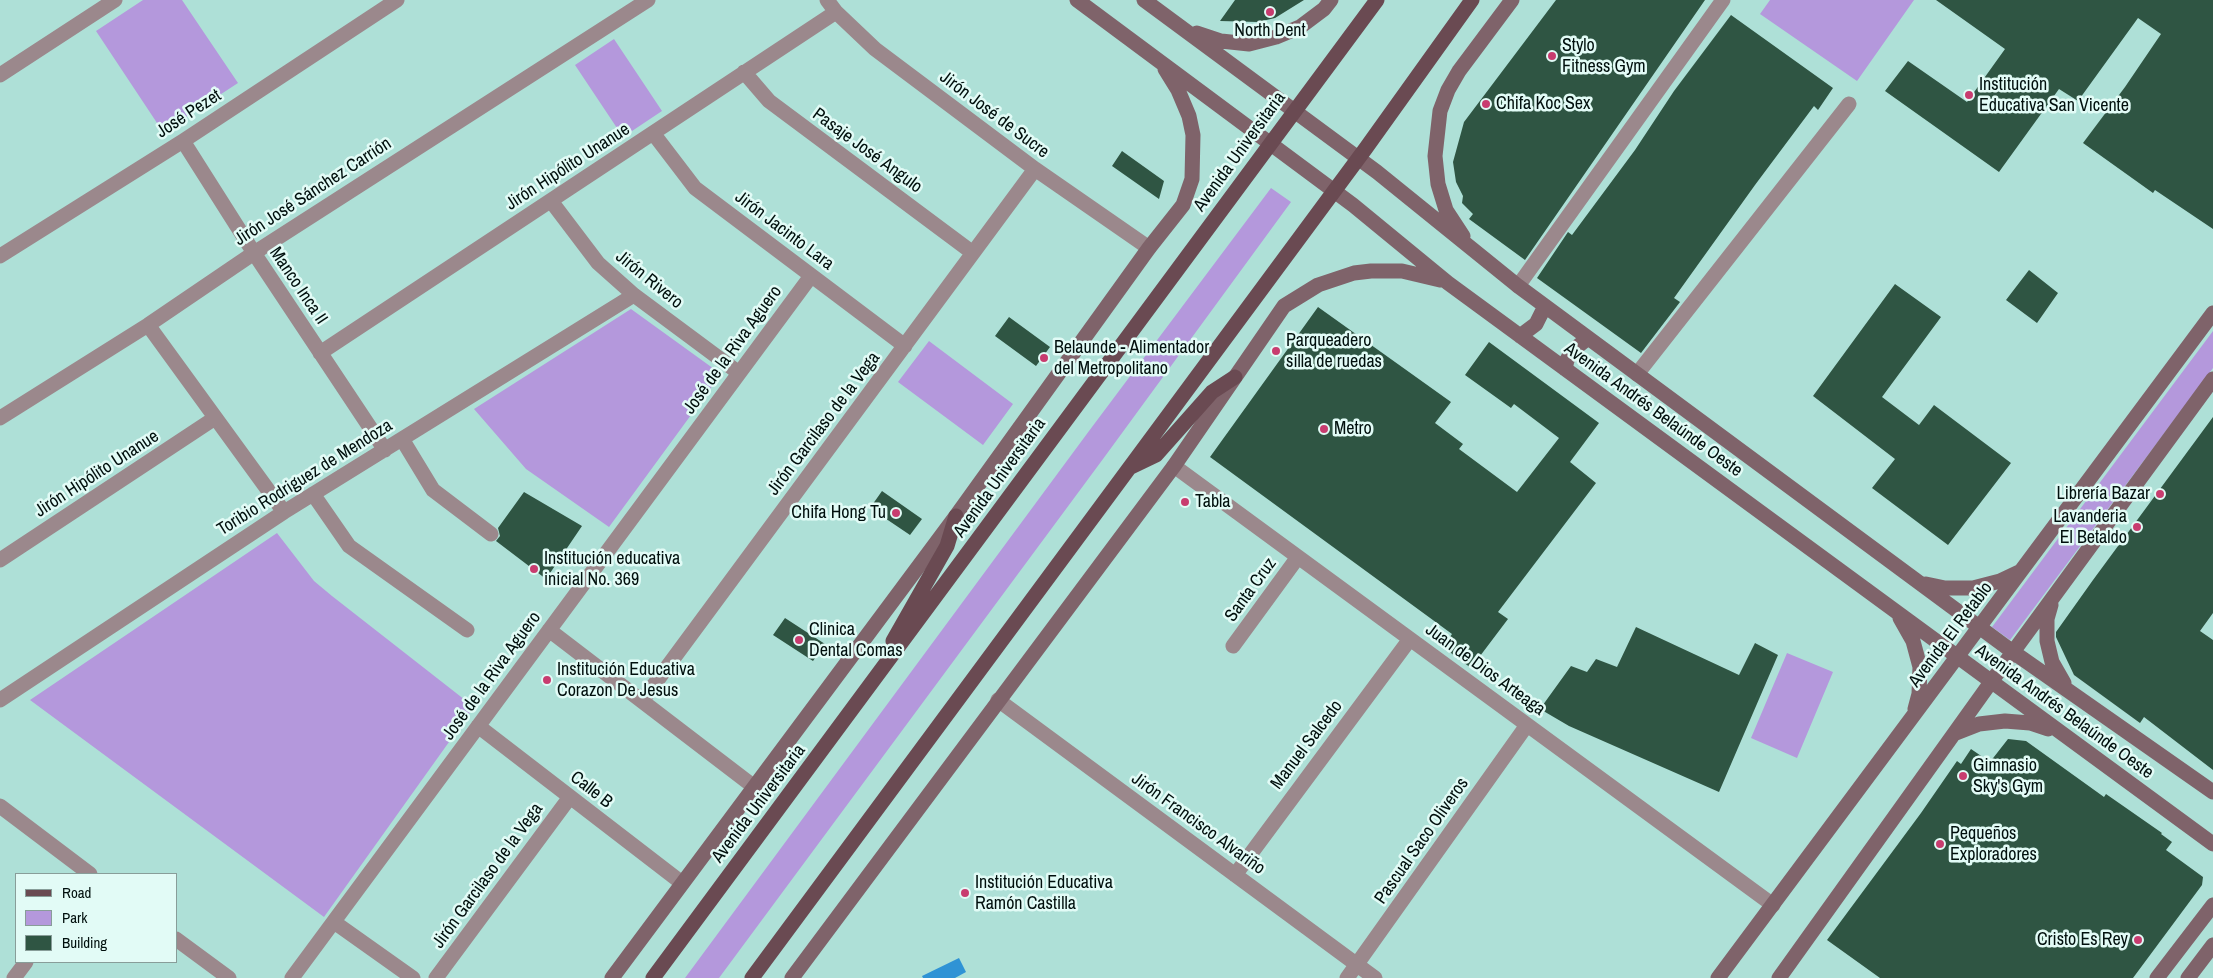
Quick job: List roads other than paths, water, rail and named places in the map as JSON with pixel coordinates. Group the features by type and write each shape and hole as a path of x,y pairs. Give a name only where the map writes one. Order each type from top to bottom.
{"main road":[{"name":"Avenida Universitaria","path":"653,978 1376,0"},
{"path":"752,978 1334,191 1472,0"},
{"path":"1128,468 1156,454 1212,392 1235,378"},
{"path":"884,667 889,648 947,546 956,516"}],"street":[{"path":"0,75 114,0"},
{"name":"José Pezet","path":"0,256 183,141 396,0"},
{"name":"Jirón José Sánchez Carrión","path":"0,418 148,325 254,252 648,0"},
{"name":"Avenida Andrés Belaúnde Oeste","path":"1077,0 1334,191 1448,283 2213,844"},
{"name":"Avenida Andrés Belaúnde Oeste","path":"1144,0 1358,158 1518,286 1917,582 2013,652 2213,792"},
{"path":"1187,30 1221,41 1248,44 1276,37 1300,27 1324,9 1331,0"},
{"path":"1470,248 1446,210 1438,184 1435,156 1436,132 1440,112 1448,90 1459,71 1512,0"},
{"path":"1518,286 1723,0"},
{"name":"Jirón Hipólito Unanue","path":"320,353 744,72 832,6"},
{"name":"Jirón José de Sucre","path":"832,6 875,49 1035,169 1149,248"},
{"name":"Avenida Universitaria","path":"612,978 753,786 956,516 1149,248 1183,205 1192,179 1194,146 1189,116 1178,90 1160,62"},
{"name":"Pasaje José Angulo","path":"744,72 769,102 974,252"},
{"path":"1637,374 1849,104"},
{"name":"Jirón Jacinto Lara","path":"653,133 695,188 905,346"},
{"name":"Manco Inca II","path":"183,141 385,450"},
{"name":"Jirón Garcilaso de la Vega","path":"642,701 1035,169"},
{"name":"Jirón Rivero","path":"551,201 598,263 634,295 739,373"},
{"path":"792,978 1174,466 1284,306 1318,285 1354,273 1372,270 1402,271 1448,283"},
{"name":"José de la Riva Aguero","path":"292,978 811,276"},
{"name":"Toribio Rodriguez de Mendoza","path":"0,700 284,512 634,295"},
{"path":"1520,336 1536,324 1545,306"},
{"name":"Avenida El Retablo","path":"1718,978 2213,313"},
{"path":"148,325 284,512"},
{"path":"1565,369 1566,360 1572,350 1588,338"},
{"path":"1779,978 1956,734 2013,652 2213,379"},
{"name":"Jirón Hipólito Unanue","path":"0,560 215,418"},
{"path":"402,439 434,490 491,534"},
{"name":"Juan de Dios Arteaga","path":"1174,466 1773,905"},
{"path":"313,494 349,546 467,630"},
{"name":"Santa Cruz","path":"1233,646 1298,557"},
{"path":"1917,582 1944,588 1972,588 2000,581 2025,568"},
{"path":"2054,598 2047,619 2048,646 2056,672 2069,690"},
{"path":"1890,607 1908,628 1919,660 1919,694 1911,719"},
{"path":"549,630 753,786"},
{"name":"Manuel Salcedo","path":"1235,874 1410,639"},
{"name":"Jirón Francisco Alvariño","path":"998,700 1375,978"},
{"path":"1956,734 1979,724 2017,721 2042,726 2066,737"},
{"name":"Pascual Saco Oliveros","path":"1347,978 1527,725"},
{"name":"Calle B","path":"478,726 682,883"},
{"name":"Jirón Garcilaso de la Vega","path":"436,978 570,797"},
{"path":"0,806 89,873"},
{"path":"2158,978 2213,905"},
{"path":"334,922 413,978"},
{"path":"178,940 229,978"},
{"path":"2188,978 2213,945"},
{"path":"14,978 25,963"}],"water":[{"path":"959,958 966,972 955,978 923,978 922,976"}],"place":[{"name":"North Dent","path":"1270,12"},
{"name":"Stylo Fitness Gym","path":"1552,56"},
{"name":"Institución Educativa San Vicente","path":"1969,95"},
{"name":"Chifa Koc Sex","path":"1486,104"},
{"name":"Parqueadero silla de ruedas","path":"1276,351"},
{"name":"Belaunde - Alimentador del Metropolitano","path":"1044,358"},
{"name":"Metro","path":"1324,429"},
{"name":"Librería Bazar","path":"2160,494"},
{"name":"Tabla","path":"1185,502"},
{"name":"Chifa Hong Tu","path":"896,513"},
{"name":"Lavanderia El Betaldo","path":"2137,527"},
{"name":"Institución educativa inicial No. 369","path":"534,569"},
{"name":"Clinica Dental Comas","path":"799,640"},
{"name":"Institución Educativa Corazon De Jesus","path":"547,680"},
{"name":"Gimnasio Sky's Gym","path":"1963,776"},
{"name":"Pequeños Exploradores","path":"1940,844"},
{"name":"Institución Educativa Ramón Castilla","path":"965,893"},
{"name":"Cristo Es Rey","path":"2138,940"}]}
